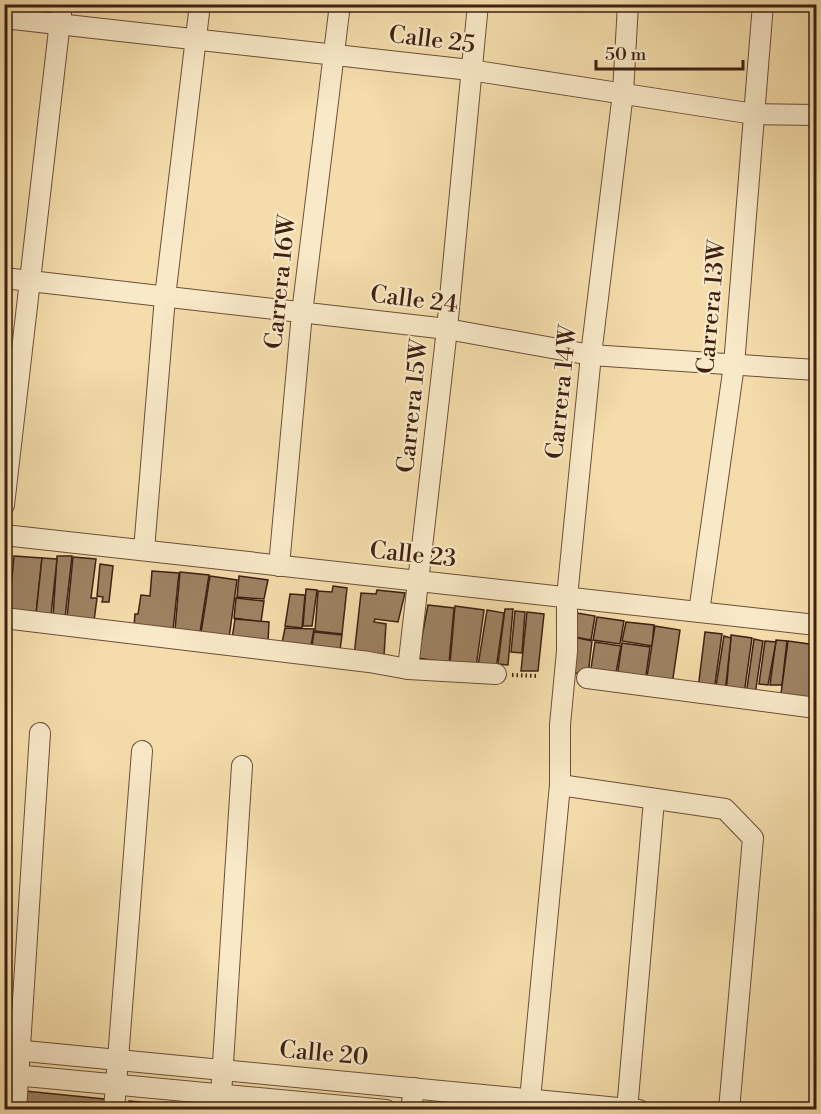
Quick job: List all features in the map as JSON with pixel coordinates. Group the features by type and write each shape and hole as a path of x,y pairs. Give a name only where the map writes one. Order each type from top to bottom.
{"street":[{"path":"4,505 62,4"},
{"path":"144,550 165,297 200,4"},
{"name":"Carrera 16W","path":"279,566 302,313 340,4"},
{"name":"Carrera 15W","path":"408,669 447,329 478,4"},
{"name":"Carrera 14W","path":"530,1104 560,785 561,725 567,651 567,597 591,355 622,93 628,4"},
{"name":"Carrera 13W","path":"699,612 734,365 764,4"},
{"name":"Calle 25","path":"4,18 470,70 754,114 816,115"},
{"name":"Calle 24","path":"4,278 447,329 591,355 816,369"},
{"name":"Calle 23","path":"4,535 816,625"},
{"path":"4,618 369,662 408,669 496,674"},
{"path":"587,678 816,708"},
{"path":"16,1110 12,1075 13,1050 40,733"},
{"path":"114,1110 142,751"},
{"path":"220,1102 242,766"},
{"path":"560,785 725,809 753,838 729,1110"},
{"path":"631,1109 654,800"},
{"name":"Calle 20","path":"13,1050 414,1088 530,1104 631,1109"},
{"name":"Calle 20","path":"12,1075 116,1085 220,1102 320,1103 386,1110"},
{"path":"320,1103 322,1079"},
{"path":"411,1110 414,1088"}],"building":[{"path":"14,556 42,558 36,614 9,610"},
{"path":"57,556 72,556 65,618 53,617"},
{"path":"73,557 96,559 91,598 97,598 94,621 67,618"},
{"path":"42,558 57,559 51,615 36,614"},
{"path":"100,564 113,566 109,602 102,602 103,597 97,596"},
{"path":"152,571 179,573 173,630 134,626 141,595 150,596"},
{"path":"180,572 209,575 200,632 175,630"},
{"path":"210,576 237,580 229,638 201,633"},
{"path":"239,576 268,580 264,599 237,597"},
{"path":"333,586 347,588 342,634 315,631 318,591 332,592"},
{"path":"306,589 317,590 312,626 303,626"},
{"path":"377,590 405,593 398,622 375,619 374,622 386,624 384,656 354,656 361,593 376,594"},
{"path":"290,594 305,595 302,628 285,626"},
{"path":"236,598 264,601 261,622 234,618"},
{"path":"428,605 454,608 449,663 418,658"},
{"path":"455,606 484,610 476,667 450,664"},
{"path":"505,609 513,609 508,665 498,664"},
{"path":"487,610 504,613 496,669 478,666"},
{"path":"515,611 525,612 522,653 511,652"},
{"path":"527,612 544,614 538,671 521,671"},
{"path":"571,612 595,616 591,640 569,636"},
{"path":"597,617 624,621 620,644 593,640"},
{"path":"235,619 269,622 268,642 232,639"},
{"path":"626,622 654,625 652,646 622,641"},
{"path":"655,626 680,630 672,685 646,683"},
{"path":"285,628 314,629 311,646 282,643"},
{"path":"314,632 342,635 340,650 312,646"},
{"path":"705,632 722,634 714,691 698,689"},
{"path":"731,635 752,638 744,694 726,693"},
{"path":"569,636 592,641 588,675 568,672"},
{"path":"724,636 731,638 725,693 715,693"},
{"path":"754,639 763,641 755,695 746,695"},
{"path":"776,640 787,641 782,685 770,685"},
{"path":"765,641 776,642 768,685 759,684"},
{"path":"788,641 816,645 812,700 780,701"},
{"path":"595,642 621,646 615,678 590,675"},
{"path":"622,643 650,647 645,682 617,678"},
{"path":"4,1089 12,1089 10,1110 4,1110"},
{"path":"25,1091 114,1100 113,1110 23,1110"},
{"path":"129,1101 213,1108 213,1110 128,1110"}]}
